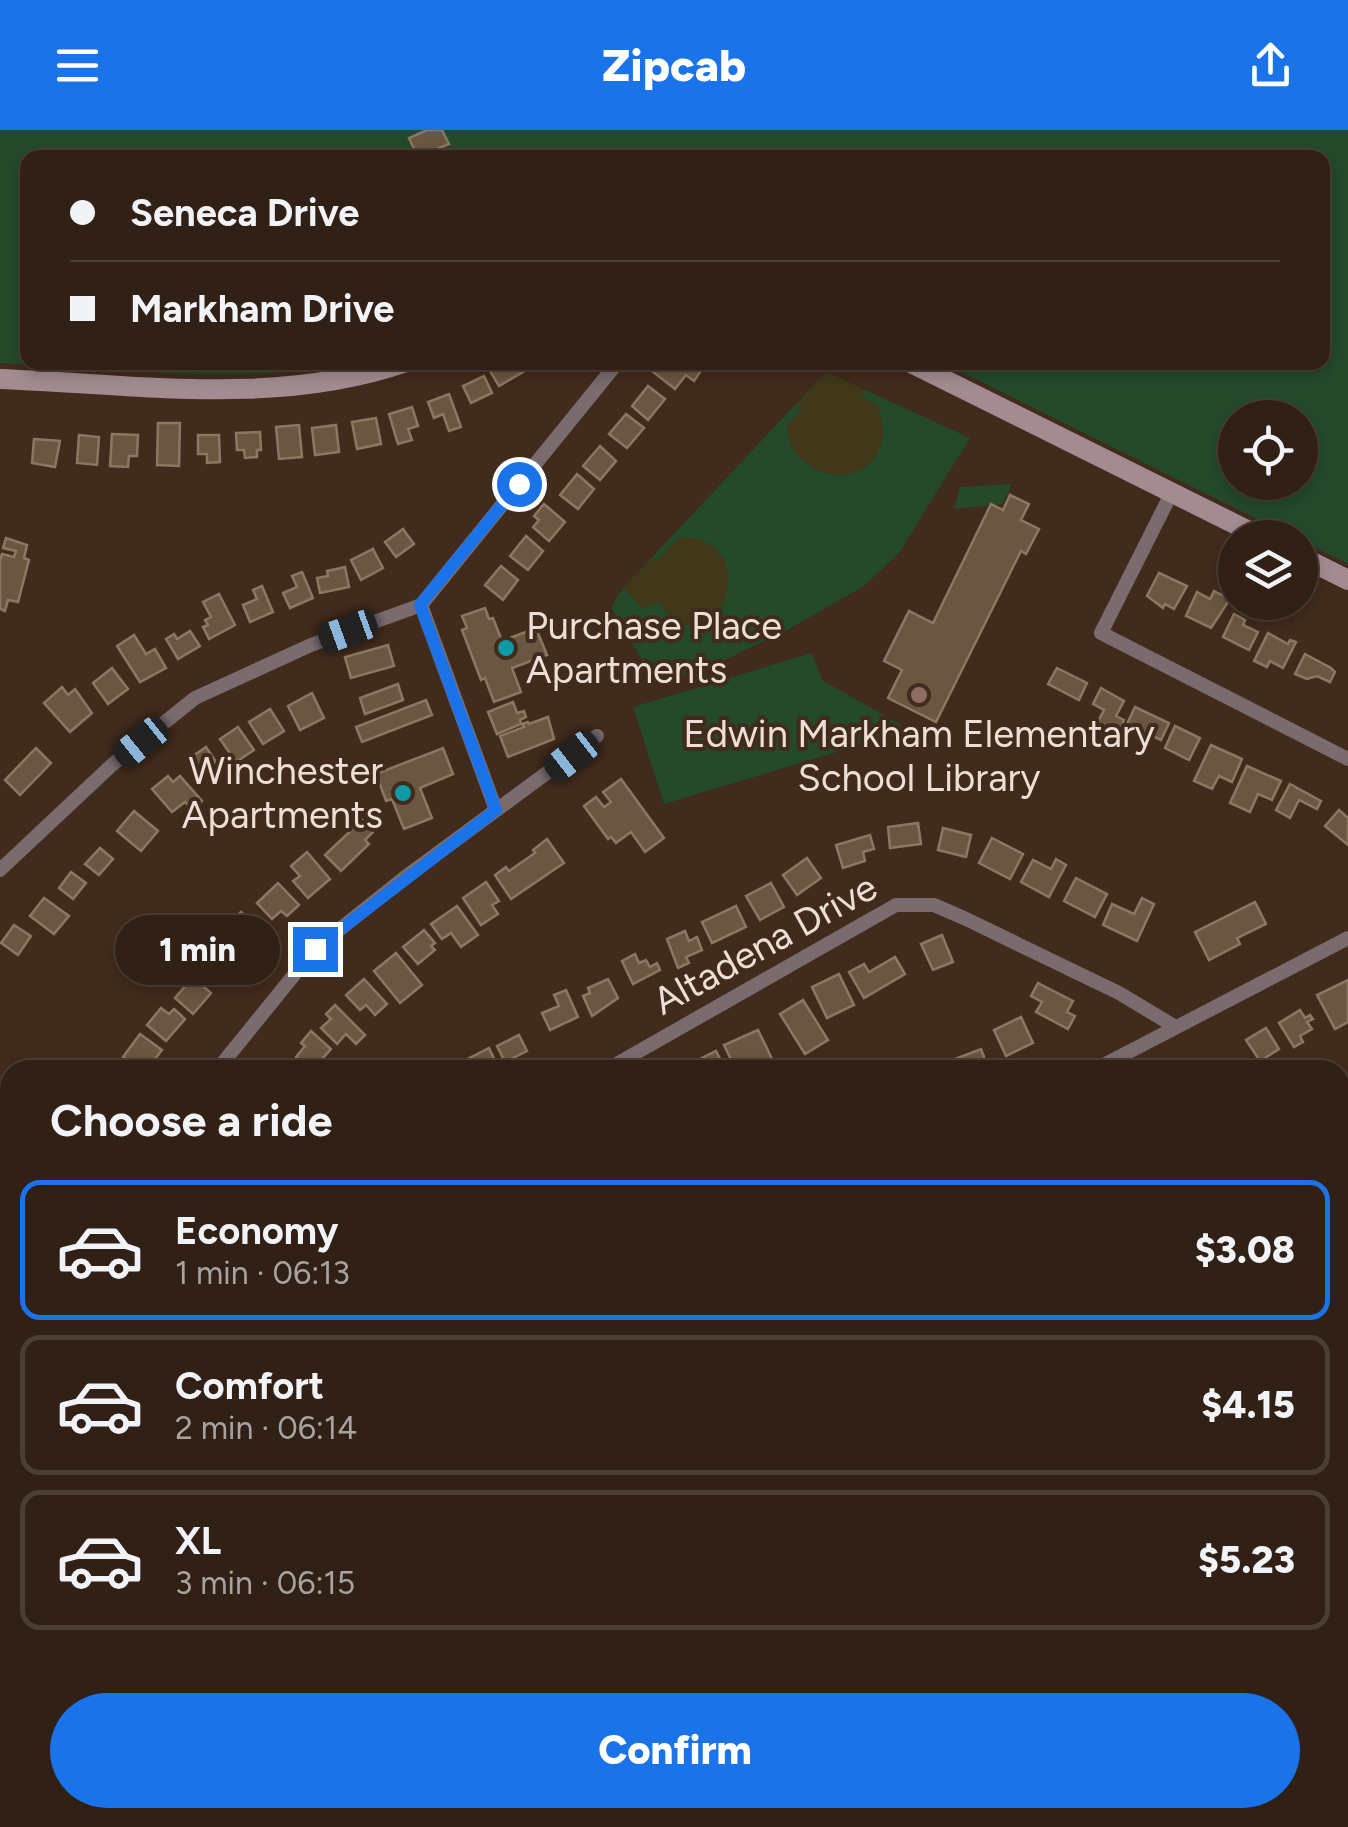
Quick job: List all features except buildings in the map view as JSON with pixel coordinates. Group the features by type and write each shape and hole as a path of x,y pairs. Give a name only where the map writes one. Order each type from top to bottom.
{"street":[{"path":"0,379 276,389 377,370"},
{"path":"0,869 114,764 195,698 292,653 420,605 611,370"},
{"path":"926,370 1227,520"},
{"path":"1172,492 1100,634 1348,760"},
{"path":"1318,565 1348,580"},
{"path":"420,605 496,810"},
{"path":"225,1060 315,949 597,736"},
{"name":"Altadena Drive","path":"624,1060 896,905 934,905 964,918 1119,993 1174,1026"},
{"path":"1112,1060 1348,938"}],"green space":[{"path":"0,130 1348,130 1348,564 1318,549 1318,520 1259,520 1219,500 1318,500 1318,400 1218,400 1218,499 957,370 1330,370 1330,150 20,150 20,364 0,363"},
{"path":"116,370 311,370 222,374 133,371"},
{"path":"826,372 970,438 899,553 863,587 787,630 696,674 655,682 611,607 623,588"},
{"path":"1012,484 1003,504 954,509 960,487"},
{"path":"812,653 822,680 910,730 664,804 633,707"}],"sand":[{"path":"826,372 864,389 862,397 879,406 881,445 872,461 844,475 828,474 800,458 791,444 787,426 801,410 796,405"},
{"path":"685,537 707,543 721,555 728,571 728,589 722,605 712,618 698,625 679,623 659,603 643,609 623,588 652,558 658,560 677,539"}],"place":[{"name":"Purchase Place Apartments","path":"506,648"},
{"name":"Edwin Markham Elementary School Library","path":"919,695"},
{"name":"Winchester Apartments","path":"403,793"}],"route":[{"path":"315,949 496,810 420,605 519,484"}]}
